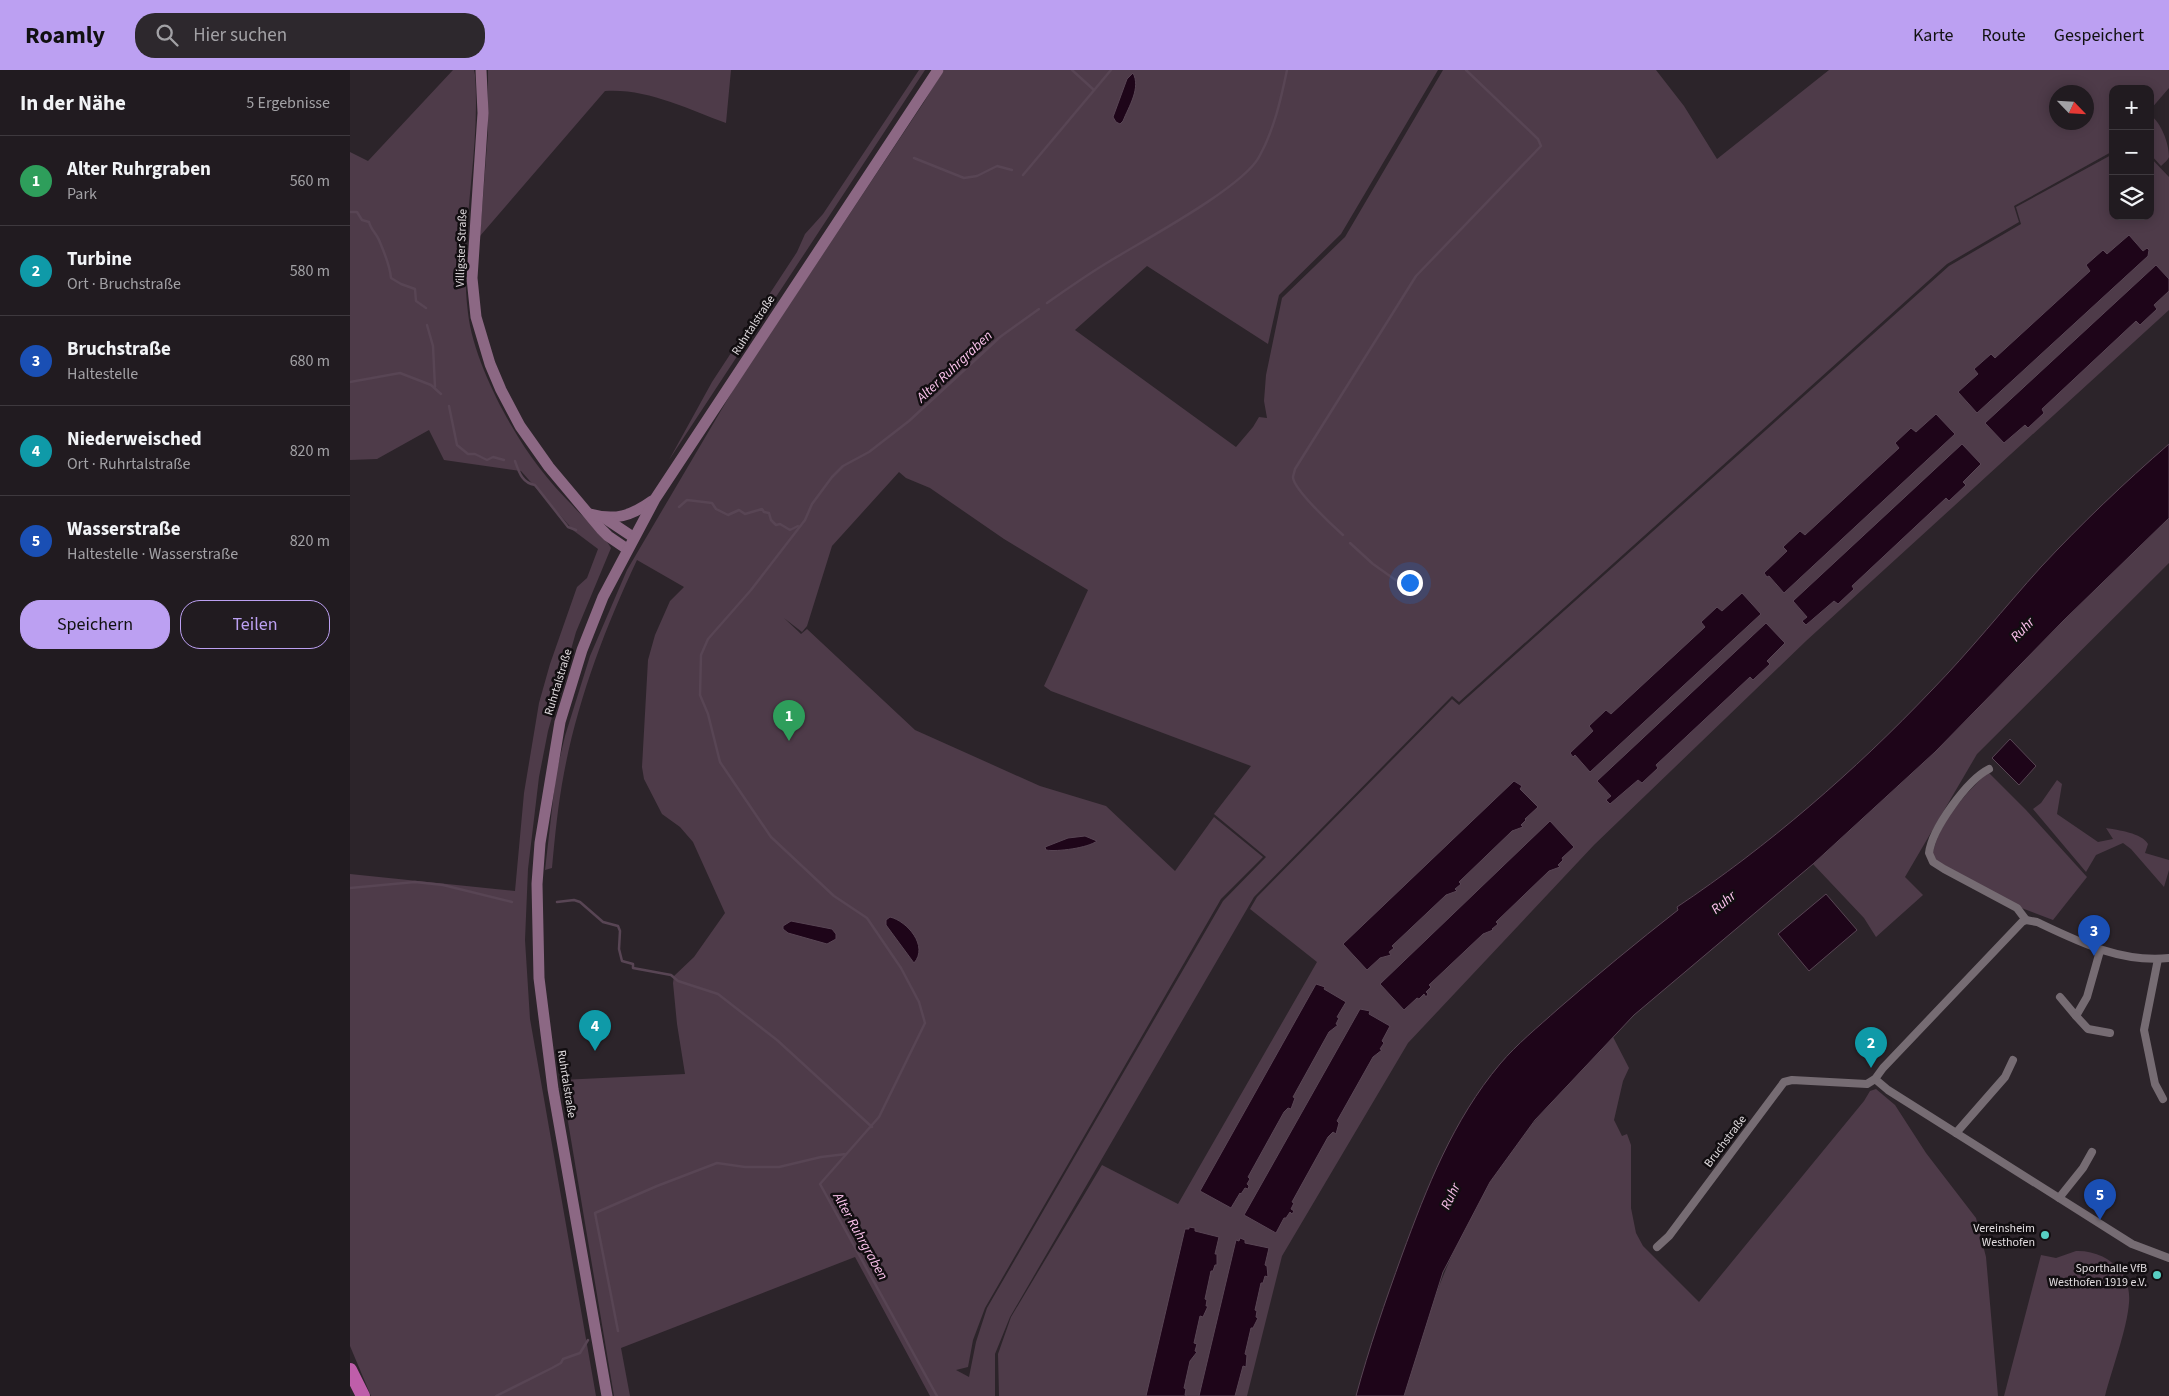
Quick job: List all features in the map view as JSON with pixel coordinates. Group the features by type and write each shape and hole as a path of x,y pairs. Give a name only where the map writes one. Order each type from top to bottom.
{"highway":[{"path":"350,1370 363,1396"},
{"path":"350,1384 354,1396"}],"main road":[{"name":"Villigster Straße","path":"481,70 483,113 472,278 476,317 490,364 510,408 549,467 608,536 627,549"},
{"name":"Ruhrtalstraße","path":"607,1396 547,1053 539,978 537,884 547,792 560,722 582,650 603,597 633,537 655,499 938,70"},
{"path":"604,518 623,517 634,513 655,499"},
{"path":"590,514 604,518 633,537"}],"street":[{"path":"1988,769 1972,781 1958,799 1934,840 1929,854 1933,862 2017,908 2026,920 2037,922 2100,951 2158,959 2169,958"},
{"path":"2026,920 2016,927 1883,1068 1875,1079 1888,1090 1956,1134 2132,1244 2169,1258"},
{"path":"2076,1016 2086,997 2100,951"},
{"path":"2158,959 2144,1030 2155,1084 2162,1099"},
{"path":"2060,997 2088,1030 2110,1034"},
{"path":"1956,1134 2004,1077 2013,1060"},
{"name":"Bruchstraße","path":"1657,1248 1669,1236 1784,1082 1792,1080 1867,1084 1875,1079"},
{"path":"2059,1198 2083,1168 2092,1152"}],"shaded area":[{"path":"453,70 474,70 475,75 475,134 466,254 468,313 474,341 484,371 497,399 524,447 539,468 598,531 611,548 576,632 548,731 539,777 528,869 525,940 530,1019 596,1396 371,1396 350,1346 350,874 515,891 524,793 539,703 550,664 577,587 587,578 598,549 574,531 521,471 444,460 429,430 377,459 350,460 350,152 368,161"},
{"path":"488,70 731,70 726,123 651,96 620,91 605,91 480,236 488,132"},
{"path":"919,70 925,70 669,460 712,382 797,252 805,234 823,214"},
{"path":"944,70 1438,70 1341,234 1279,295 1268,344 1147,266 1075,330 1236,447 1259,417 1267,418 1264,401 1266,375 1282,298 1345,237 1443,70 1656,70 1684,106 1717,159 1829,70 2169,70 2169,88 2154,105 2154,85 2109,85 2109,153 2014,206 2019,222 1947,264 1459,702 1452,696 1254,897 1010,1317 995,1354 995,1396 930,1396 855,1257 621,1348 630,1396 614,1396 561,1080 685,1074 677,1024 674,976 694,957 725,913 693,842 680,827 662,814 644,779 642,767 648,660 655,635 670,601 684,587 637,560 614,612 585,691 564,773 558,808 552,868 545,870 556,774 565,736 590,656 627,570 736,385","holes":["899,472 906,478 930,488 1004,539 1088,590 1044,686 1051,691 1251,766 1214,814 1266,857 1223,901 987,1308 976,1342 969,1377 956,1370 968,1367 973,1340 985,1308 1221,899 1263,857 1214,817 1175,871 1106,806 1040,786 915,730 807,629 801,634 784,618 802,632 807,626 832,546"]},
{"path":"2154,118 2164,133 2168,146 2169,157 2161,166 2154,158"},
{"path":"2109,156 2109,220 2154,220 2154,161 2169,177 2169,310 1806,641 1594,845 1408,1043 1282,1256 1247,1396 999,1396 998,1354 1011,1317 1102,1165 1178,1204 1317,962 1250,909 1257,897 1452,699 1459,705 1949,266 2021,224 2016,207"},
{"path":"2169,518 2169,563 1977,754 1905,877 1923,895 1876,937 1864,918 1813,864 1935,752 2064,620"},
{"path":"1988,772 2026,810 2087,877 2053,920 2019,907 1935,860 1932,856 1935,844 1946,821 1970,790"},
{"path":"2057,780 2062,784 2057,814 2098,842 2113,839 2106,828 2141,837 2148,844 2145,853 2169,860 2169,870 2164,887 2131,849 2123,843 2096,855 2086,872 2033,809 2041,803"},
{"path":"1613,1037 1629,1068 1623,1081 1614,1120 1622,1136 1627,1134 1631,1145 1631,1208 1636,1233 1643,1246 1699,1302 1864,1101 1870,1091 1876,1089 1895,1105 1926,1153 1976,1218 1986,1257 1998,1396 1404,1396 1439,1286 1462,1233 1490,1182 1532,1125 1563,1089"},
{"path":"2076,1251 2097,1254 2114,1265 2126,1281 2129,1292 2128,1313 2105,1396 2004,1396 2041,1255 2056,1258"}],"water":[{"path":"1133,73 1136,85 1135,91 1120,124 1113,117 1127,79"},
{"path":"2129,235 2143,251 2147,248 2149,250 2148,256 1977,413 1958,392 1978,374 1974,369 1991,354 1995,358 2090,271 2086,265 2103,250 2107,254"},
{"path":"2156,265 2169,279 2169,291 2154,305 2157,309 2140,325 2136,321 2042,409 2044,413 2028,428 2025,425 2004,443 1985,423"},
{"path":"1936,414 1955,434 1784,593 1764,573 1787,551 1783,547 1800,531 1805,535 1899,448 1895,443 1911,428 1916,432"},
{"path":"1962,444 1981,464 1963,482 1966,485 1949,501 1946,498 1852,586 1854,589 1838,604 1834,601 1806,625 1802,621 1807,617 1793,601"},
{"name":"Ruhr","path":"2169,444 2169,518 2064,620 1935,752 1813,864 1634,1015 1535,1120 1490,1182 1443,1272 1404,1396 1356,1396 1389,1290 1432,1179 1468,1108 1500,1064 1573,996 1678,910 1677,907 1744,859 1841,779 1902,721 1945,676 2056,551 2103,504"},
{"path":"1742,593 1761,614 1590,772 1575,755 1573,757 1570,753 1593,731 1589,726 1606,710 1611,714 1705,627 1701,622 1717,607 1722,611"},
{"path":"1766,623 1785,643 1767,661 1770,664 1753,680 1750,677 1656,765 1658,768 1642,783 1638,780 1610,804 1606,800 1611,796 1597,781"},
{"path":"2010,739 2036,766 2019,785 1992,758"},
{"path":"1514,781 1522,786 1520,789 1538,807 1525,819 1521,825 1523,827 1512,831 1459,882 1461,884 1455,889 1457,891 1446,895 1392,946 1394,948 1389,952 1391,955 1380,958 1367,970 1343,944"},
{"path":"1550,821 1574,847 1562,858 1563,860 1558,865 1560,867 1549,871 1496,922 1498,924 1493,930 1483,934 1429,985 1431,987 1426,992 1428,994 1426,997 1424,994 1419,999 1417,998 1404,1010 1380,984"},
{"path":"1085,836 1097,841 1087,846 1065,850 1046,850 1045,847 1068,838"},
{"path":"1826,894 1857,930 1809,971 1778,934"},
{"path":"890,917 903,923 914,935 919,949 914,963 886,925 886,920"},
{"path":"791,921 832,929 836,934 836,939 827,944 788,933 783,929 783,926"},
{"path":"1316,984 1325,987 1324,989 1346,1002 1337,1017 1339,1018 1336,1024 1338,1025 1329,1032 1293,1097 1295,1098 1291,1109 1288,1108 1284,1112 1248,1177 1250,1179 1247,1184 1249,1186 1248,1189 1245,1188 1240,1193 1231,1208 1200,1191"},
{"path":"1360,1009 1370,1011 1369,1014 1390,1026 1382,1041 1384,1043 1380,1049 1382,1050 1373,1057 1337,1121 1339,1123 1336,1134 1333,1132 1328,1137 1292,1202 1294,1203 1291,1209 1294,1211 1284,1218 1276,1233 1244,1215"},
{"path":"1189,1227 1195,1228 1195,1231 1219,1237 1215,1254 1217,1254 1217,1265 1211,1271 1205,1299 1207,1300 1206,1306 1208,1306 1203,1317 1200,1316 1194,1343 1197,1344 1195,1351 1197,1352 1190,1361 1184,1388 1186,1389 1185,1395 1187,1396 1146,1396 1185,1229 1189,1229"},
{"path":"1240,1238 1245,1240 1245,1243 1269,1248 1265,1265 1267,1266 1268,1277 1265,1276 1263,1283 1261,1283 1255,1310 1257,1311 1256,1317 1258,1318 1253,1328 1251,1328 1245,1354 1247,1355 1246,1367 1243,1366 1235,1396 1199,1396 1236,1240 1239,1241"}],"waterway":[{"path":"1072,70 1094,90"},
{"path":"1023,175 1111,70"},
{"name":"Alter Ruhrgraben","path":"1047,303 1094,271 1191,213 1249,170 1259,157 1269,136 1287,70"},
{"path":"1343,535 1299,490 1293,477 1295,469 1416,276 1541,146 1538,139 1466,70"},
{"path":"914,158 964,178 977,176 997,166 1012,170"},
{"path":"350,212 357,212 362,220 369,222 385,254 391,278 415,289 416,301 426,308"},
{"name":"Alter Ruhrgraben","path":"937,1396 820,1184 879,1117 925,1023 919,1002 901,968 867,918 834,896 771,837 720,762 708,714 700,695 701,655 708,639 751,590 805,520 812,504 832,477 843,466 869,452 909,421 1000,337 1039,309"},
{"path":"427,325 433,346 435,387"},
{"path":"350,382 400,373 431,385 441,394"},
{"path":"449,406 457,445 468,454 475,454 487,460 493,457 504,460"},
{"path":"515,461 524,479 535,485 568,527 576,530"},
{"path":"679,507 687,500 712,503 716,509 728,515 739,510 745,514 762,509 764,512 769,513 771,520 776,525 780,524 790,530 798,526"},
{"path":"1350,543 1373,564 1397,581"},
{"path":"350,888 415,882 443,885 512,902"},
{"path":"557,902 574,900 580,902 603,922 618,926 620,931 619,949 622,961 633,964 633,968 671,975 678,981 718,994 777,1040 872,1127"},
{"path":"618,1331 595,1213 717,1163 745,1167 779,1167 821,1157 846,1154"},
{"path":"496,1396 552,1368 561,1363 563,1359 580,1353 588,1340"}],"place":[{"name":"Alter Ruhrgraben","path":"789,741"},
{"name":"Bruchstraße","path":"2094,956"},
{"name":"Niederweisched","path":"595,1051"},
{"name":"Turbine","path":"1871,1068"},
{"name":"Wasserstraße","path":"2100,1220"},
{"name":"Vereinsheim Westhofen","path":"2045,1235"},
{"name":"Sporthalle VfB Westhofen 1919 e.V.","path":"2157,1275"}]}
